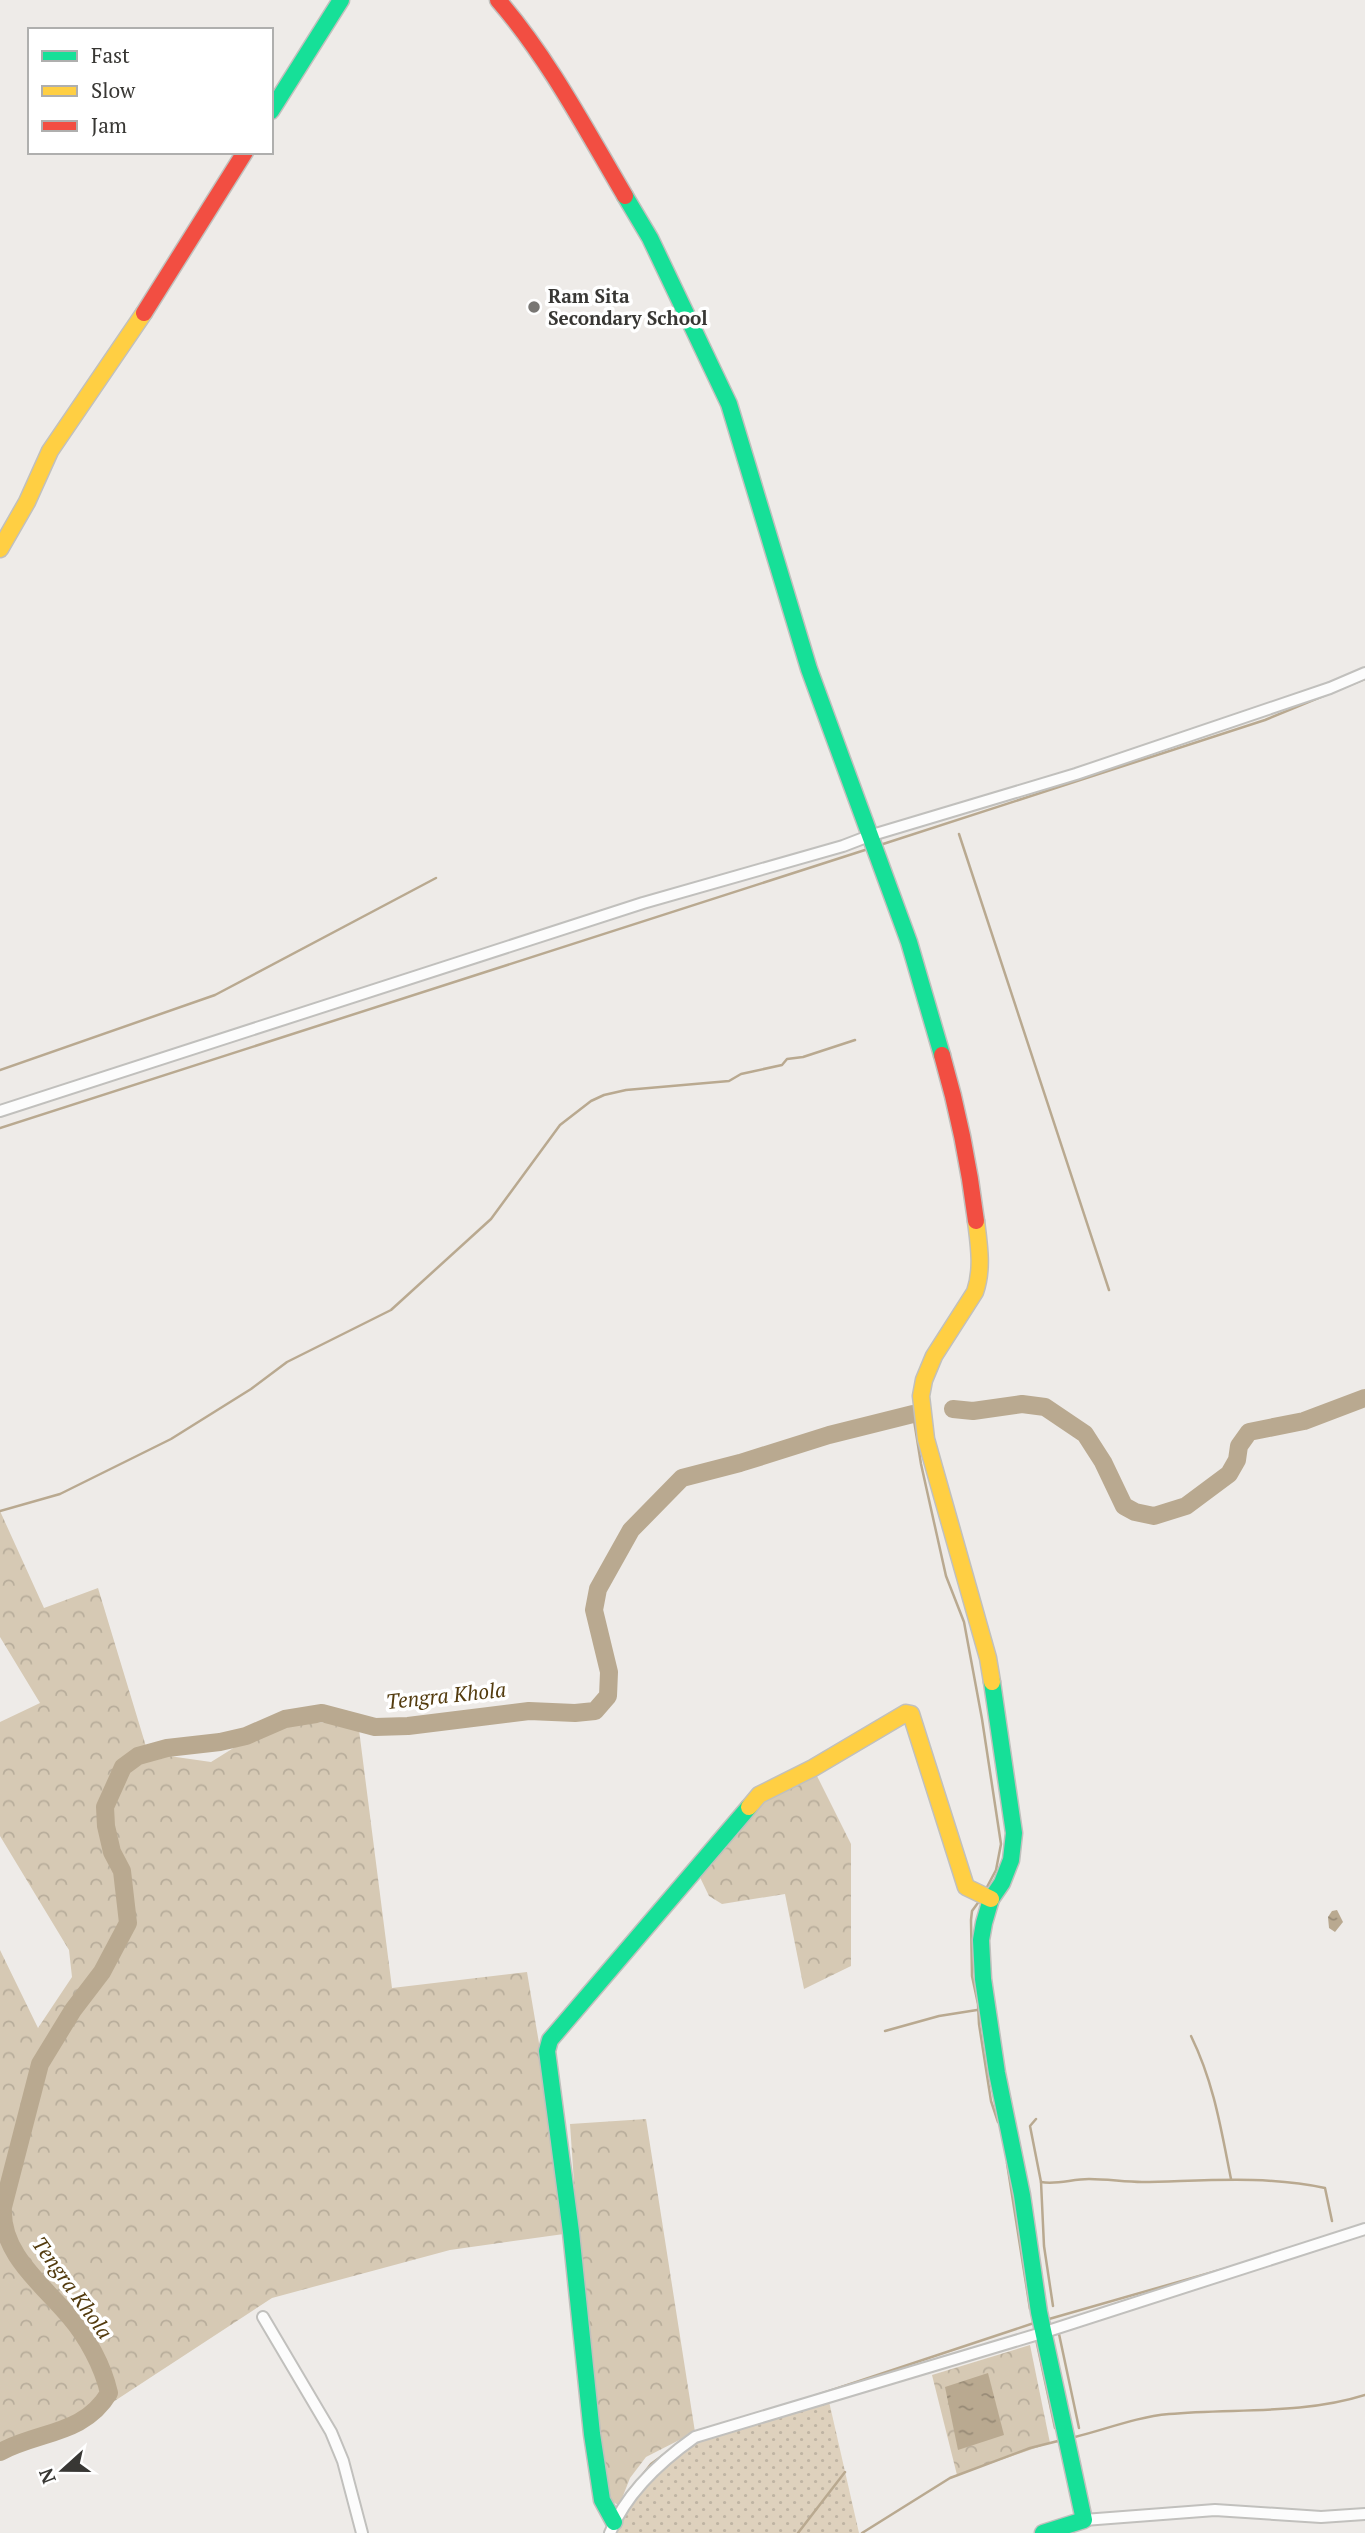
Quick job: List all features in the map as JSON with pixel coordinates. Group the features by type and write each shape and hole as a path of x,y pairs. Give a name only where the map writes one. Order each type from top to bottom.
{"main road":[{"path":"273,108 341,0"},
{"path":"498,0 516,21 559,85 650,239 719,379 740,435 809,669 909,942 957,1106 968,1157 980,1250 979,1281 975,1292 934,1356 921,1396 926,1439 988,1658 1014,1833 1010,1860 1002,1882 991,1899 981,1940 983,1979 997,2073 1022,2195 1039,2312 1084,2520 1043,2533"},
{"path":"0,548 27,502 50,451 140,320 245,154"},
{"path":"612,2528 602,2500 592,2434 571,2232 547,2051 550,2040 759,1795 813,1768 906,1713 911,1714 966,1887 991,1899"}],"street":[{"path":"0,1111 643,903 843,846 1076,774 1330,688 1365,673"},
{"path":"612,2528 652,2472 667,2456 695,2437 1045,2332 1365,2230"},
{"path":"263,2317 331,2432 343,2461 362,2533"},
{"path":"1084,2520 1215,2510 1321,2517 1365,2514"}],"shaded area":[{"path":"828,2397 859,2533 611,2533 645,2480 668,2456 714,2432"}],"green space":[{"path":"0,1511 44,1608 98,1588 148,1753 211,1762 272,1724 358,1722 392,1988 527,1972 571,2233 450,2250 272,2298 84,2421 0,2451 0,1950 38,2028 72,1977 69,1950 0,1836 0,1722 40,1703 0,1637"},
{"path":"813,1768 851,1844 851,1966 804,1989 785,1894 722,1904 709,1896 696,1869 759,1795"},
{"path":"646,2119 695,2432 646,2457 630,2478 619,2506 602,2494 584,2329 570,2124"},
{"path":"1030,2345 1050,2443 957,2475 932,2375"}],"water":[{"path":"1337,1910 1343,1922 1335,1932 1329,1928 1328,1917 1332,1911"},
{"path":"988,2373 1004,2435 958,2450 945,2387"}],"waterway":[{"path":"880,845 1265,720 1365,679"},
{"path":"959,834 1109,1290"},
{"path":"0,1128 865,850"},
{"path":"0,1070 215,995 436,878"},
{"path":"0,1511 60,1494 171,1439 251,1389 287,1362 391,1310 491,1219 560,1125 591,1101 626,1090 729,1081 741,1074 782,1065 787,1059 803,1057 855,1040"},
{"path":"953,1409 973,1411 1022,1404 1045,1407 1085,1434 1103,1462 1124,1506 1135,1512 1154,1516 1186,1506 1229,1474 1237,1460 1239,1446 1249,1432 1304,1421 1365,1398"},
{"path":"913,1414 921,1464 946,1576 964,1622 982,1719 1001,1844 996,1870 987,1887"},
{"name":"Tengra Khola","path":"0,2452 74,2425 99,2407 109,2393 94,2352 82,2333 15,2253 4,2224 3,2207 40,2064 73,2010 102,1972 128,1923 122,1871 112,1852 105,1807 123,1767 138,1756 167,1748 220,1742 246,1736 285,1719 322,1713 375,1727 408,1726 529,1711 595,1711 608,1696 609,1672 594,1610 598,1589 631,1530 682,1478 829,1435 913,1414"},
{"path":"980,1900 972,1911 971,1920 972,1976 991,2101 998,2122"},
{"path":"885,2031 939,2016 977,2010"},
{"path":"1191,2036 1211,2089 1231,2179"},
{"path":"1036,2119 1030,2126 1041,2182 1044,2246 1053,2306"},
{"path":"1007,2163 1030,2309"},
{"path":"1041,2182 1089,2179 1142,2182 1280,2181 1325,2188 1332,2221"},
{"path":"1049,2319 1234,2266"},
{"path":"805,2399 1034,2323"},
{"path":"1059,2334 1079,2428"},
{"path":"1036,2339 1055,2428"},
{"path":"1075,2437 1157,2416 1317,2406 1365,2395"},
{"path":"626,2496 651,2464 689,2436"},
{"path":"862,2533 950,2478 1030,2448 1062,2440"},
{"path":"798,2533 845,2472"}],"traffic: fast":[{"path":"273,108 341,0"},
{"path":"625,196 650,238 729,404 809,669 909,942 942,1055"},
{"path":"992,1682 1014,1833 1011,1860 1002,1883 991,1899 984,1923 981,1940 983,1979 997,2073 1022,2195 1039,2312 1084,2520 1043,2533"},
{"path":"614,2522 602,2500 592,2434 571,2232 547,2051 550,2040 749,1807"}],"traffic: slow":[{"path":"0,549 27,502 50,451 144,313"},
{"path":"976,1221 980,1266 975,1292 934,1356 921,1396 926,1439 988,1658 992,1682"},
{"path":"749,1807 759,1795 813,1768 906,1713 911,1714 966,1887 991,1899"}],"traffic: jam":[{"path":"498,0 534,46 625,196"},
{"path":"144,313 244,154"},
{"path":"942,1055 962,1137 976,1221"}],"place":[{"name":"Ram Sita Secondary School","path":"534,307"}]}
